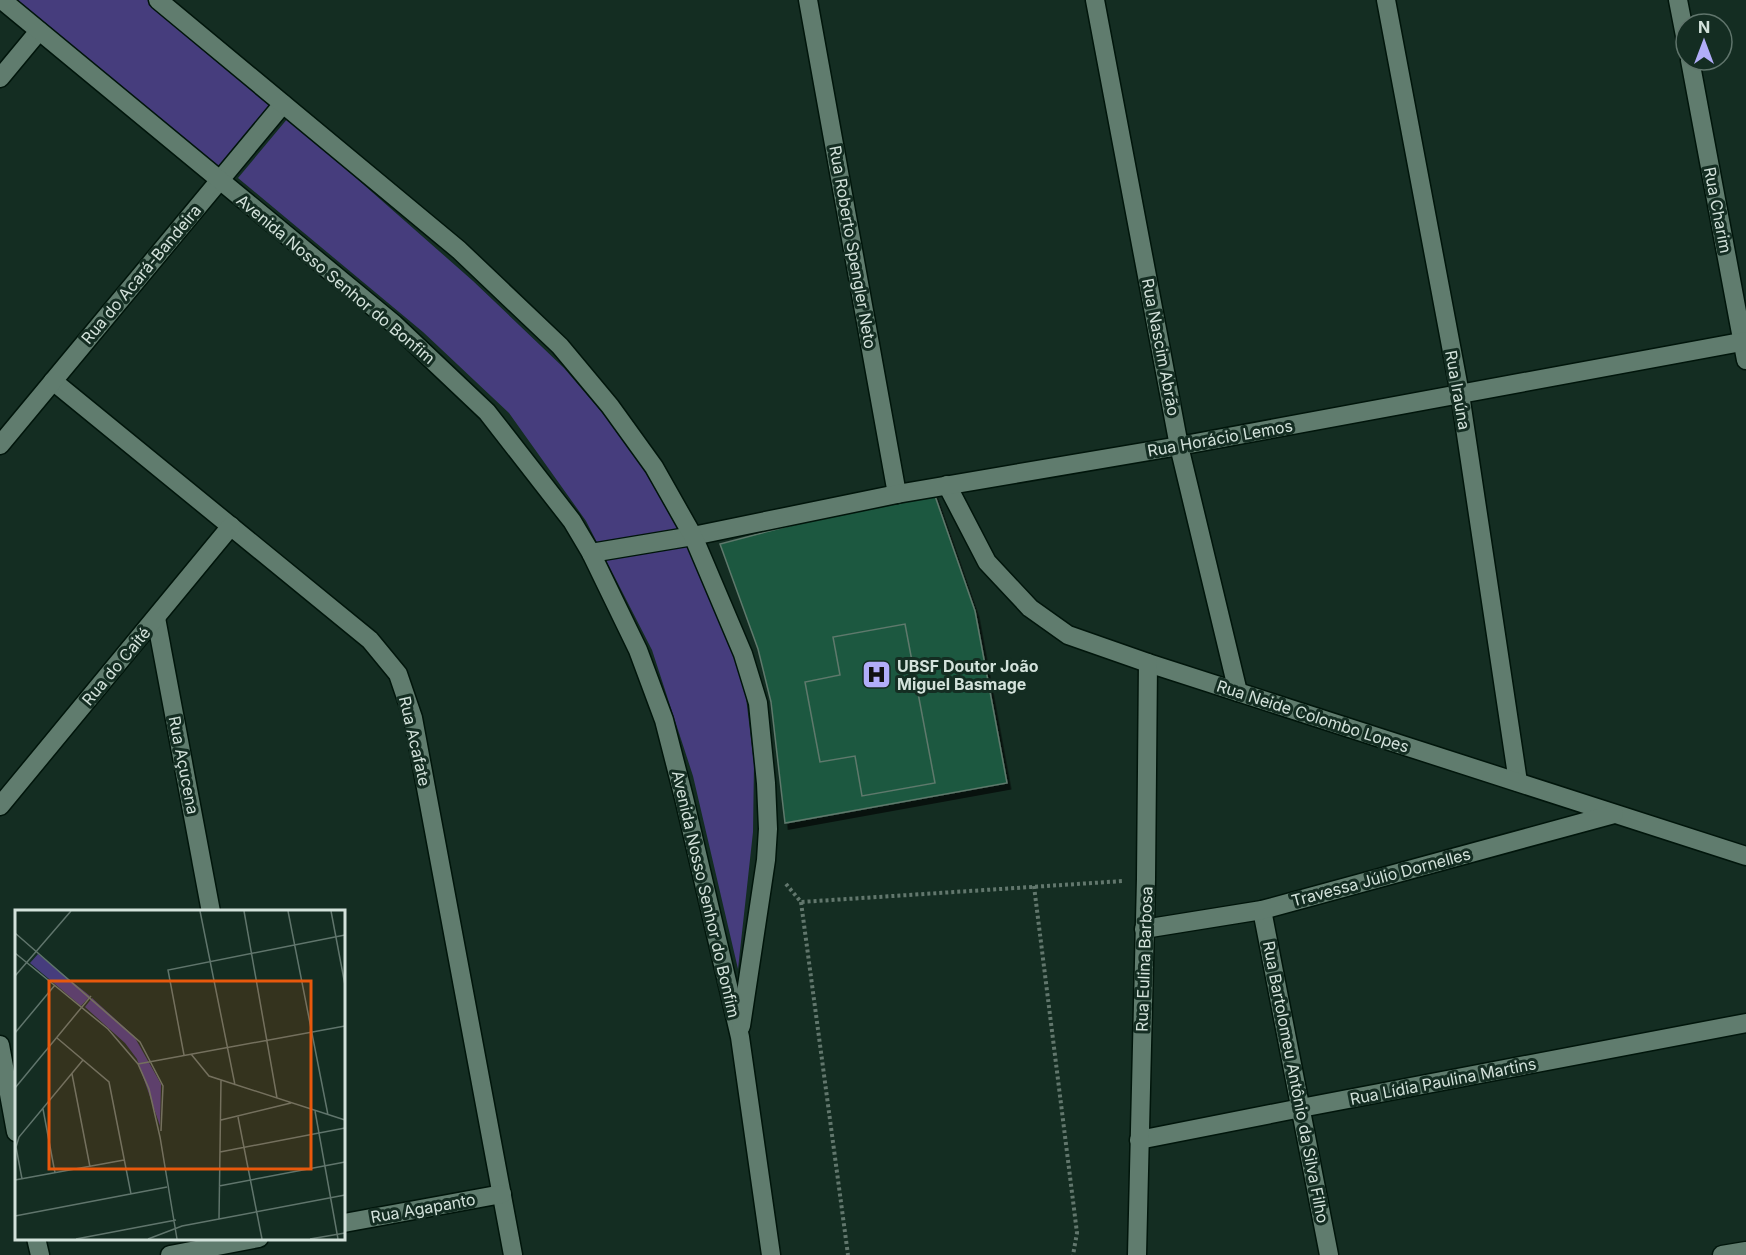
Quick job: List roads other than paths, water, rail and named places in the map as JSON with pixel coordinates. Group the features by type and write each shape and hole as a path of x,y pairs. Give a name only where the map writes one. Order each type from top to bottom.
{"street":[{"name":"Avenida Nosso Senhor do Bonfim","path":"2,0 394,324 487,412 572,521 591,554 638,650 664,720 740,1037"},
{"name":"Avenida Nosso Senhor do Bonfim","path":"158,0 459,250 560,346 610,406 654,468 693,536 743,654 758,703 766,783 768,829 766,860 740,1037"},
{"name":"Rua Roberto Spengler Neto","path":"808,0 897,494"},
{"name":"Rua Nascim Abrão","path":"1095,0 1179,446 1238,692"},
{"name":"Rua Iraúna","path":"1386,0 1460,394 1518,782"},
{"path":"0,78 39,31"},
{"name":"Rua Charim","path":"1691,72 1746,360"},
{"name":"Rua do Acará-Bandeira","path":"0,445 283,104"},
{"name":"Rua Horácio Lemos","path":"591,554 693,536 897,494 1179,446 1744,341"},
{"name":"Rua Acafate","path":"53,381 370,640 398,674 413,718 513,1255"},
{"name":"Rua Neide Colombo Lopes","path":"947,485 987,562 1030,608 1068,635 1148,663 1746,856"},
{"name":"Rua do Caité","path":"0,806 231,526"},
{"name":"Rua Açucena","path":"156,618 211,910"},
{"name":"Rua Eulina Barbosa","path":"1137,1255 1146,879 1148,663"},
{"name":"Travessa Júlio Dornelles","path":"1144,928 1262,910 1615,814"},
{"name":"Rua Bartolomeu Antônio da Silva Filho","path":"1262,910 1329,1255"},
{"name":"Rua Lídia Paulina Martins","path":"1139,1140 1746,1023"},
{"path":"740,1037 771,1255"},
{"path":"0,1045 15,1127"},
{"name":"Rua Agapanto","path":"345,1223 502,1194"},
{"path":"36,1240 40,1255"},
{"path":"170,1255 253,1240"},
{"path":"1722,1255 1746,1251"}],"place":[{"name":"UBSF Doutor João Miguel Basmage","path":"876,675"}]}
